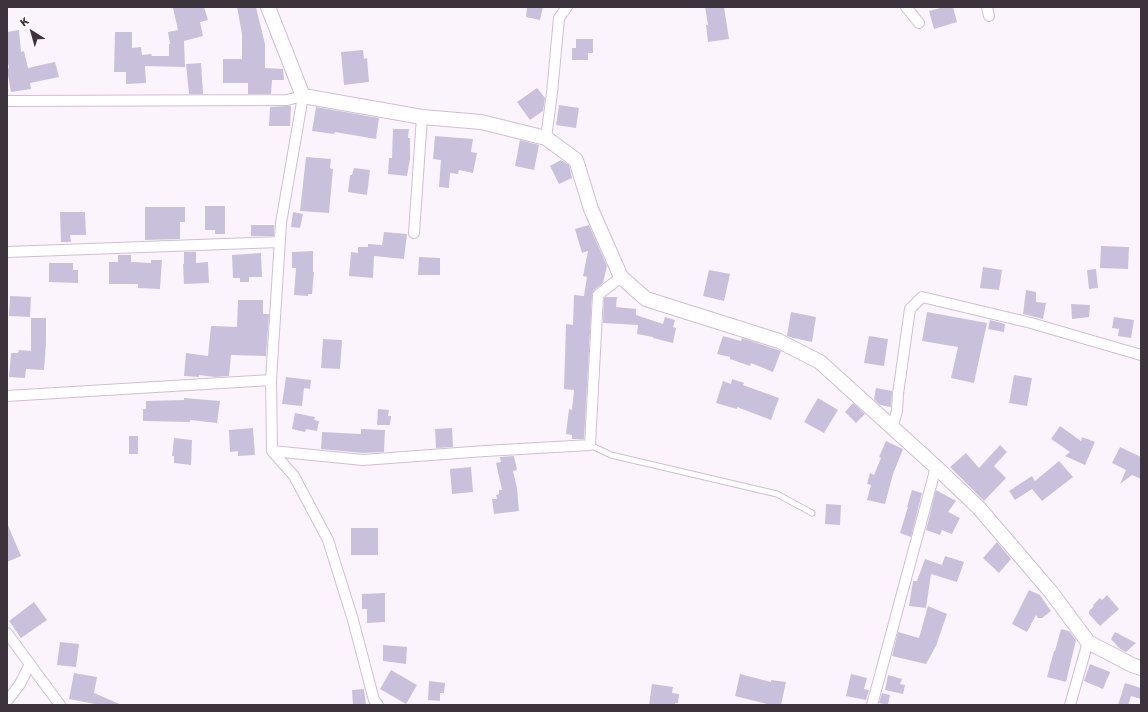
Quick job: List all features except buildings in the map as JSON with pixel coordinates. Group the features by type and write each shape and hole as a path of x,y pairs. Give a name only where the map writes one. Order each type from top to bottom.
{"street":[{"path":"268,7 303,96 279,242 271,380 272,451 294,476 328,540 354,620 374,700 378,705"},
{"path":"546,138 559,18 567,7"},
{"path":"906,7 919,24"},
{"path":"7,101 287,100 303,96 422,117 481,122 546,138 576,160 591,209 621,277 646,299 779,341 820,362 979,508 1051,592 1088,642 1132,665 1141,668"},
{"path":"414,233 422,117"},
{"path":"7,252 279,242"},
{"path":"272,451 363,460 590,445 598,295 621,277"},
{"path":"892,428 897,411 910,309 922,297 1032,323 1141,355"},
{"path":"7,396 271,380"},
{"path":"872,705 936,467"},
{"path":"7,633 11,646 30,664 58,704"},
{"path":"1070,705 1088,642"},
{"path":"7,701 20,684 30,664"}],"lane":[{"path":"590,445 611,455 778,494 812,513"}]}
